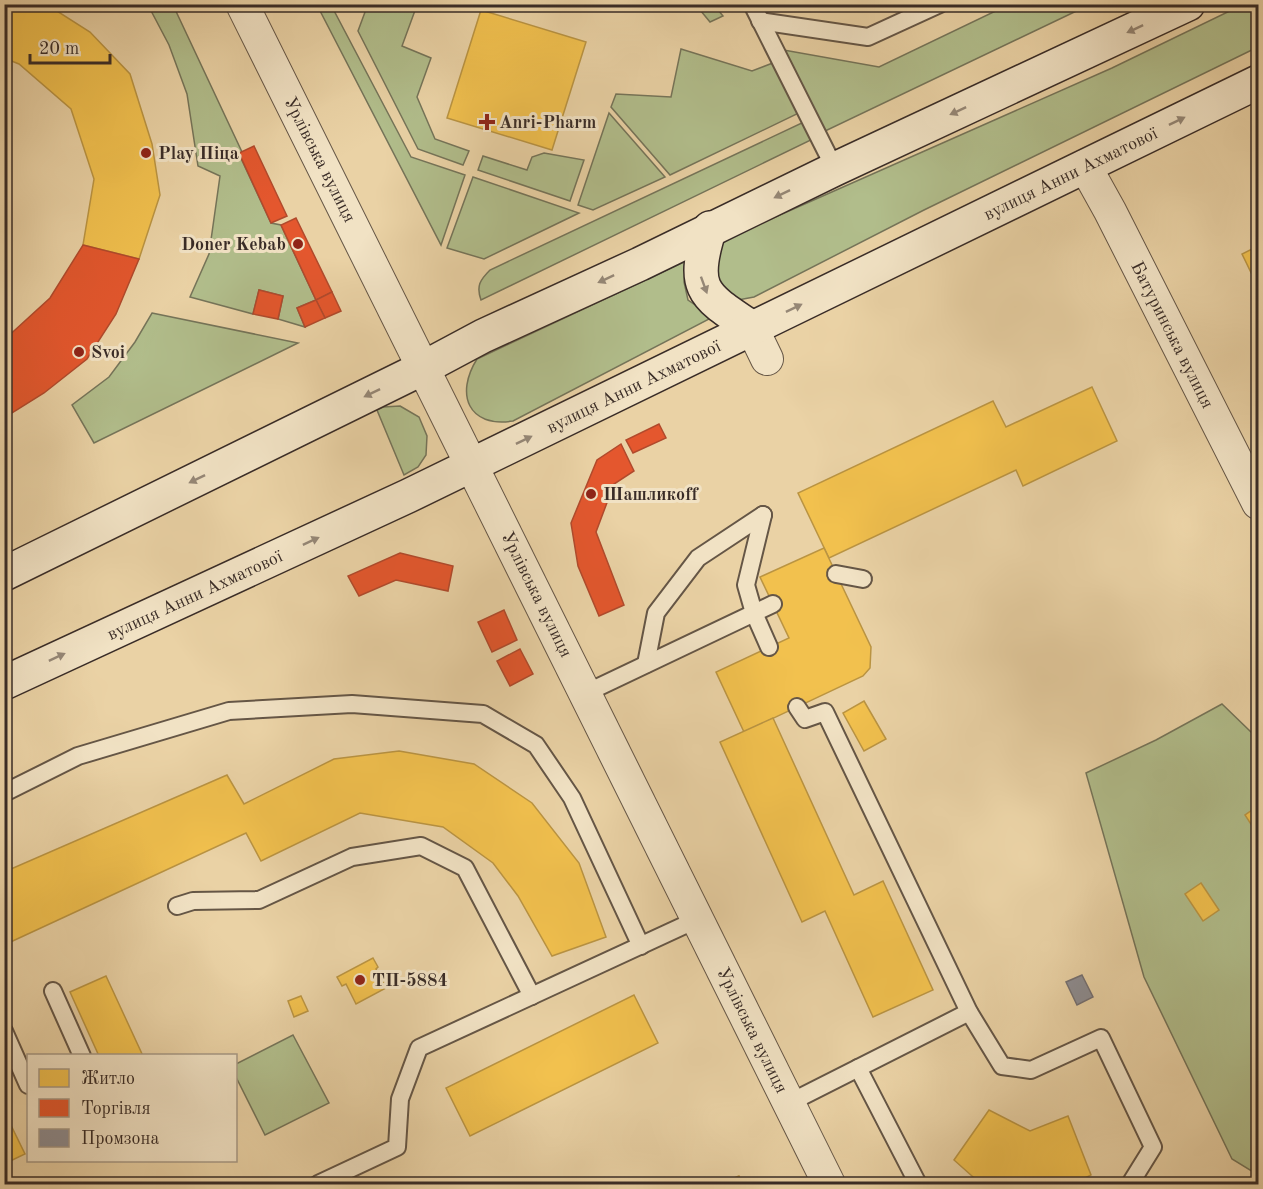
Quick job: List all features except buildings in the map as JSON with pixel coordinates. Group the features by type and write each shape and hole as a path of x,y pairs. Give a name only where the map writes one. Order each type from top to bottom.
{"main road":[{"path":"4,574 425,367 483,336 1188,4"},
{"name":"вулиця Анни Ахматової","path":"4,683 472,465 1258,82"},
{"path":"710,228 701,262 702,285 710,299 752,328"}],"street":[{"name":"Урлівська вулиця","path":"242,4 425,367 829,1185"},
{"name":"Батуринська вулиця","path":"1085,166 1258,503"},
{"path":"752,328 767,359"}],"lane":[{"path":"752,4 835,169"},
{"path":"760,21 868,38 940,4"},
{"path":"646,664 656,613 698,558 763,515 747,585 754,613 769,647"},
{"path":"836,574 863,579"},
{"path":"586,693 773,604"},
{"path":"4,793 78,756 229,711 352,704 483,714 536,745 560,780 572,798 641,945"},
{"path":"797,707 805,720 825,712 969,1012 1002,1066 1031,1070 1101,1038 1153,1147 1130,1185"},
{"path":"177,906 193,901 259,900 352,857 421,846 465,868 532,996"},
{"path":"318,1185 397,1147 400,1099 419,1048 698,919"},
{"path":"53,991 81,1054"},
{"path":"789,1103 969,1012"},
{"path":"4,1031 27,1083"},
{"path":"858,1068 918,1185"}],"green space":[{"path":"368,4 417,5 402,46 431,58 417,97 435,139 469,151 463,165 418,149 358,31"},
{"path":"148,5 173,5 242,152 239,154 271,223 281,225 316,300 297,308 305,327 278,319 283,296 259,290 253,314 190,297 209,254 220,176 198,166 187,94 169,45"},
{"path":"317,5 331,5 411,157 465,175 441,245"},
{"path":"696,5 714,5 723,16 710,22"},
{"path":"1008,5 1089,5 821,133 778,49 879,67"},
{"path":"1242,5 1258,5 1258,47 924,210 754,297 738,300 723,296 712,256 721,244 739,233 1112,68"},
{"path":"681,49 752,71 778,61 803,111 670,175 611,107 616,94 671,97"},
{"path":"609,113 665,177 593,210 578,205"},
{"path":"806,121 815,138 481,300 480,284 490,270"},
{"path":"544,153 584,160 570,201 478,170 483,156 527,170 532,157"},
{"path":"473,177 579,213 484,259 447,248"},
{"path":"686,261 684,282 688,300 713,317 513,421 498,422 485,419 476,414 470,406 467,384 477,359"},
{"path":"152,313 298,343 94,443 72,405 109,377 135,342"},
{"path":"400,406 419,417 427,436 426,455 418,467 404,475 377,410 383,407"},
{"path":"1222,704 1252,733 1258,744 1258,1175 1232,1159 1144,977 1086,773 1156,740"},
{"path":"293,1035 329,1103 265,1135 237,1079 237,1063"}],"place":[{"name":"Anri-Pharm","path":"487,122"},
{"name":"Play Піца","path":"146,153"},
{"name":"Doner Kebab","path":"298,244"},
{"name":"Svoi","path":"79,352"},
{"name":"Шашликоff","path":"591,494"},
{"name":"ТП-5884","path":"360,980"}]}
